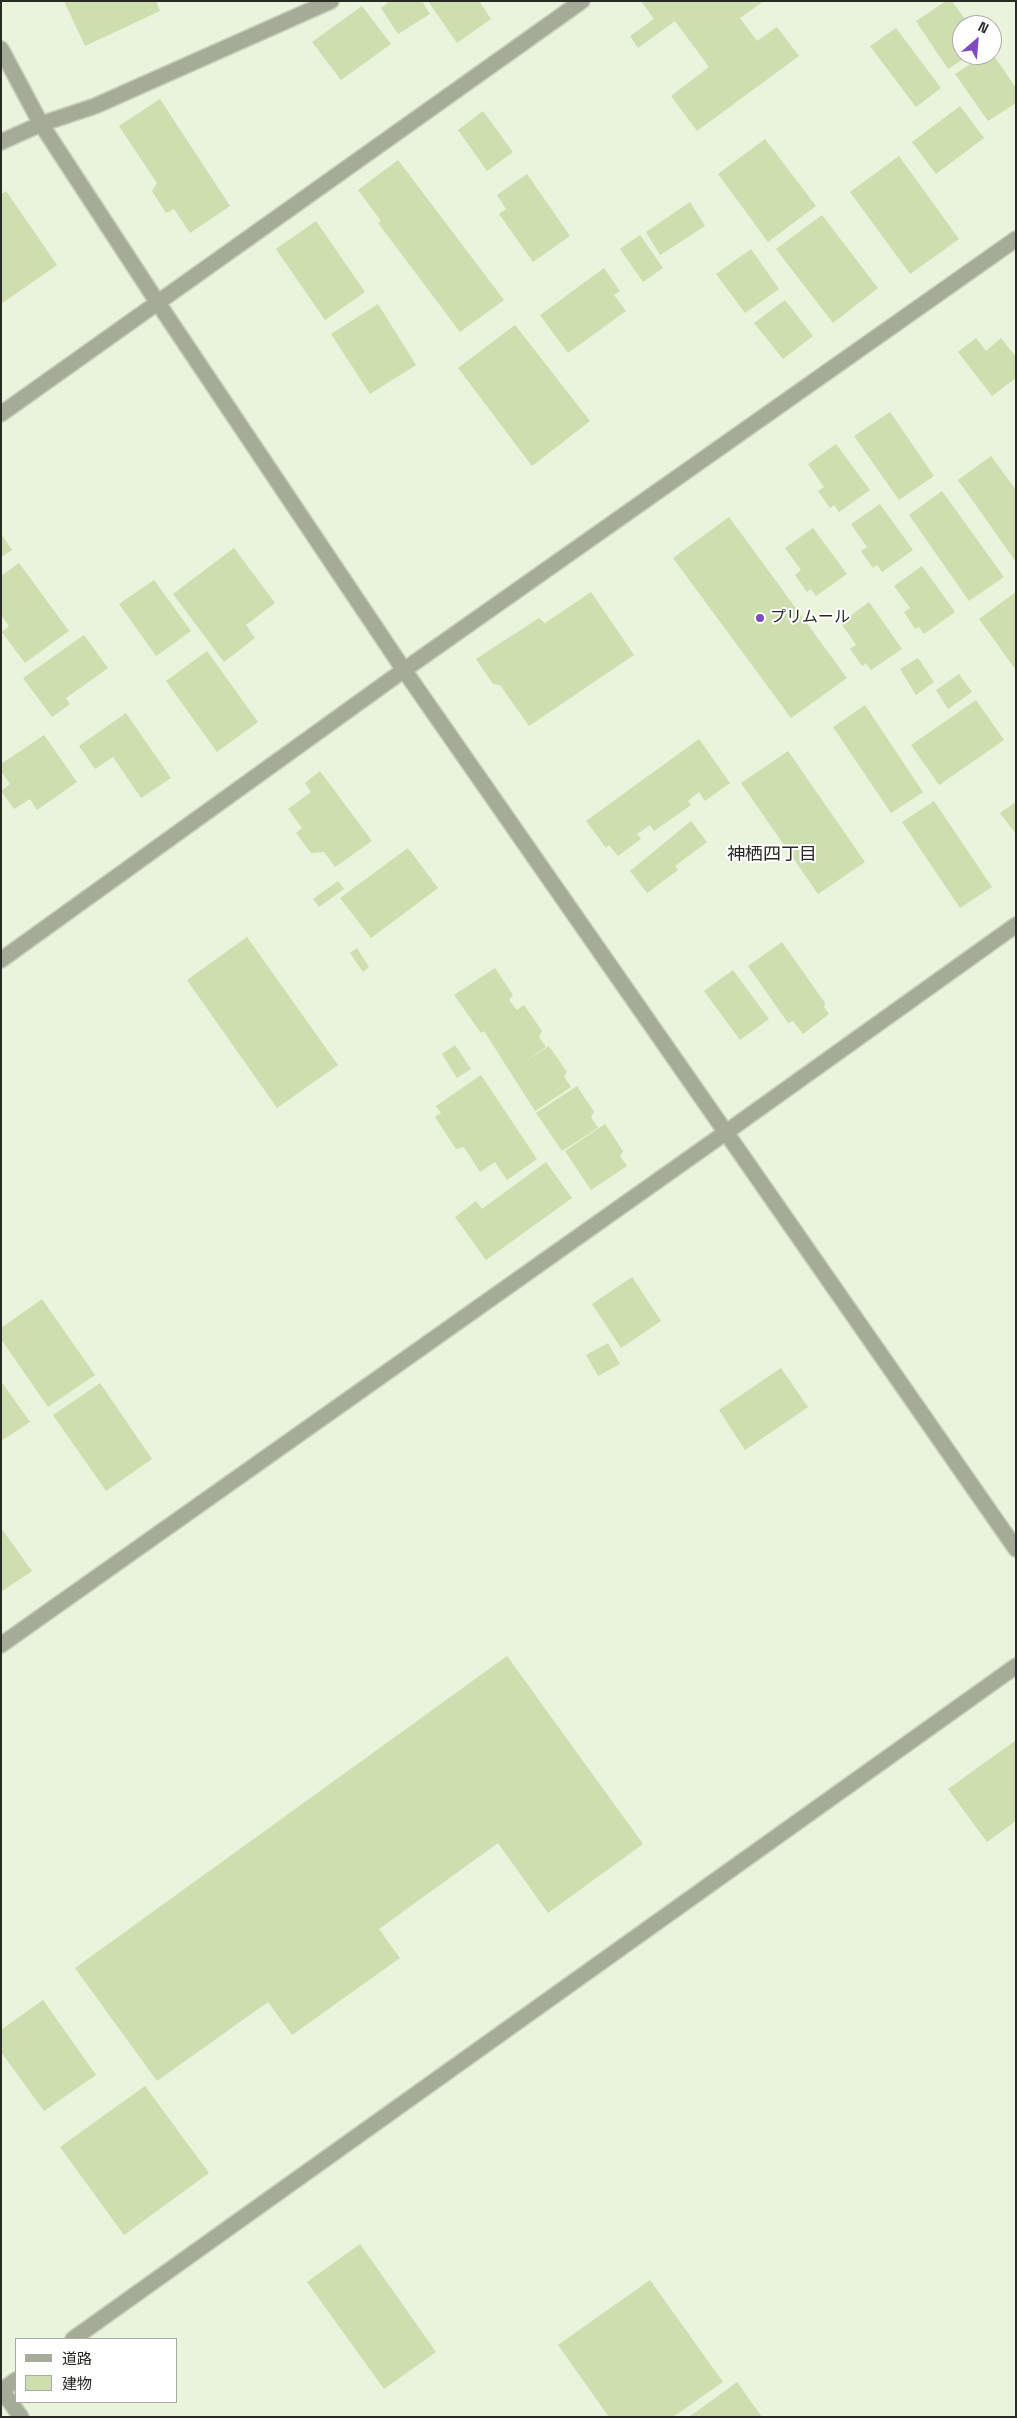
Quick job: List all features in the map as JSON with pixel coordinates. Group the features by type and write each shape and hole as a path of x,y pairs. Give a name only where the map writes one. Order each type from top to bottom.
{"street":[{"path":"1,142 42,124 95,106 302,7 332,1"},
{"path":"1,414 582,1"},
{"path":"1,49 42,124 158,303 404,670 1016,1549"},
{"path":"1,960 404,670 1016,239"},
{"path":"1,1645 1016,925"},
{"path":"74,2338 1016,1666"},
{"path":"15,2381 1,2390 21,2417"}],"building":[{"path":"64,1 156,1 160,11 85,46"},
{"path":"390,1 422,1 430,14 398,34 381,8"},
{"path":"428,1 479,1 491,19 457,43"},
{"path":"641,1 764,1 740,18 757,41 777,27 799,56 697,131 671,96 709,67 675,21 638,48 630,36 654,19"},
{"path":"946,1 952,1 962,15 952,15 952,65 954,65 948,69 916,21"},
{"path":"362,6 391,44 341,80 312,42"},
{"path":"896,28 941,88 916,107 870,46"},
{"path":"969,65 1000,65 1016,88 1016,103 988,121 955,74"},
{"path":"160,99 230,206 190,233 174,209 166,213 152,191 157,183 119,126"},
{"path":"960,106 984,138 936,174 912,142"},
{"path":"483,111 513,152 487,171 458,130"},
{"path":"765,139 816,206 768,242 718,174"},
{"path":"899,156 959,239 910,274 850,192"},
{"path":"398,160 504,300 460,332 378,223 381,221 358,190"},
{"path":"527,174 570,236 533,262 499,214 506,209 497,195"},
{"path":"6,191 57,265 1,304 1,195"},
{"path":"690,202 705,226 660,255 646,232"},
{"path":"822,215 878,288 833,323 776,249"},
{"path":"316,221 365,292 325,320 276,249"},
{"path":"640,235 663,268 643,282 620,249"},
{"path":"751,249 779,289 745,313 716,274"},
{"path":"604,268 620,291 614,295 626,311 568,353 540,315"},
{"path":"785,300 813,336 783,359 754,323"},
{"path":"378,304 416,365 370,394 331,334"},
{"path":"515,325 590,421 532,466 458,368"},
{"path":"976,338 986,351 1001,338 1016,357 1016,378 992,396 958,352"},
{"path":"890,412 934,476 899,500 854,436"},
{"path":"836,444 870,490 839,512 834,505 830,508 818,491 824,487 808,464"},
{"path":"991,456 1016,490 1016,562 958,480"},
{"path":"942,491 1004,577 969,601 909,515"},
{"path":"880,504 913,550 882,572 877,565 873,568 861,551 867,547 851,524"},
{"name":"プリムール","path":"729,517 847,678 791,718 673,558"},
{"path":"813,528 847,574 816,596 811,589 807,592 795,575 801,570 785,548"},
{"path":"1,534 12,550 1,557"},
{"path":"234,548 275,603 246,625 255,638 224,662 173,594"},
{"path":"19,563 69,631 25,663 2,632 9,626 1,615 1,576"},
{"path":"922,566 955,612 924,634 919,627 915,629 904,612 910,608 894,586"},
{"path":"154,580 191,631 156,656 119,604"},
{"path":"591,592 634,655 529,726 500,685 493,684 476,659 539,618 545,623"},
{"path":"1016,592 1016,670 979,619"},
{"path":"869,602 902,649 871,670 866,663 862,666 850,649 856,645 841,623"},
{"path":"84,635 108,668 66,698 70,704 52,717 23,678"},
{"path":"207,651 258,722 217,752 166,681"},
{"path":"918,658 934,682 916,695 900,669"},
{"path":"959,674 972,692 948,709 936,690"},
{"path":"976,700 1004,740 939,785 911,745"},
{"path":"865,705 923,792 891,813 833,727"},
{"path":"126,713 171,778 141,798 113,757 95,769 79,746"},
{"path":"44,735 77,782 37,810 30,799 14,809 1,791 10,784 1,771 1,764"},
{"path":"699,739 730,783 705,801 699,792 688,801 691,805 654,831 650,825 637,834 641,839 618,856 609,845 606,848 586,821"},
{"path":"788,751 865,862 818,894 741,783"},
{"path":"320,771 372,841 335,867 324,852 311,853 296,833 302,828 288,809 311,792 305,783"},
{"path":"934,801 992,887 960,908 902,822"},
{"path":"1016,802 1016,834 1000,813"},
{"path":"691,821 707,842 675,866 678,870 647,893 630,871"},
{"path":"408,848 438,888 371,938 340,898"},
{"path":"338,881 344,889 319,907 313,899"},
{"path":"247,937 338,1065 277,1108 187,980"},
{"path":"782,942 825,1003 824,1007 829,1014 803,1034 793,1021 788,1023 748,966"},
{"path":"357,948 369,967 363,972 350,953"},
{"path":"495,968 513,995 509,1000 517,1010 524,1005 542,1031 539,1037 546,1047 520,1065 549,1046 567,1072 564,1077 571,1087 535,1111 484,1031 481,1033 454,995"},
{"path":"733,970 769,1019 740,1040 704,991"},
{"path":"455,1045 471,1069 457,1078 442,1054"},
{"path":"481,1075 537,1159 507,1180 495,1162 480,1172 464,1147 456,1149 435,1117 441,1113 436,1106"},
{"path":"577,1086 594,1112 591,1117 598,1128 562,1151 536,1113"},
{"path":"605,1124 623,1151 620,1156 627,1166 591,1190 565,1151"},
{"path":"546,1162 572,1198 486,1260 455,1217 476,1201 482,1209"},
{"path":"632,1277 661,1321 621,1348 592,1304"},
{"path":"42,1299 95,1375 48,1407 1,1339 1,1328"},
{"path":"608,1343 620,1364 598,1376 586,1355"},
{"path":"781,1368 808,1407 745,1450 719,1410"},
{"path":"1,1381 30,1422 1,1441"},
{"path":"100,1383 152,1459 106,1491 53,1415"},
{"path":"1,1528 32,1571 1,1592"},
{"path":"507,1656 643,1844 548,1913 498,1843 379,1929 400,1958 292,2035 268,2002 157,2081 75,1968"},
{"path":"1016,1740 1016,1821 987,1842 948,1789"},
{"path":"43,2000 96,2075 44,2111 1,2052 1,2030"},
{"path":"145,2086 209,2173 124,2235 60,2147"},
{"path":"360,2244 436,2352 384,2389 307,2282"},
{"path":"650,2280 723,2382 673,2417 609,2417 558,2345"},
{"path":"737,2382 762,2417 689,2417"}],"place":[{"name":"プリムール","path":"760,618"}],"district":[{"name":"神栖四丁目","path":"772,855"}]}
